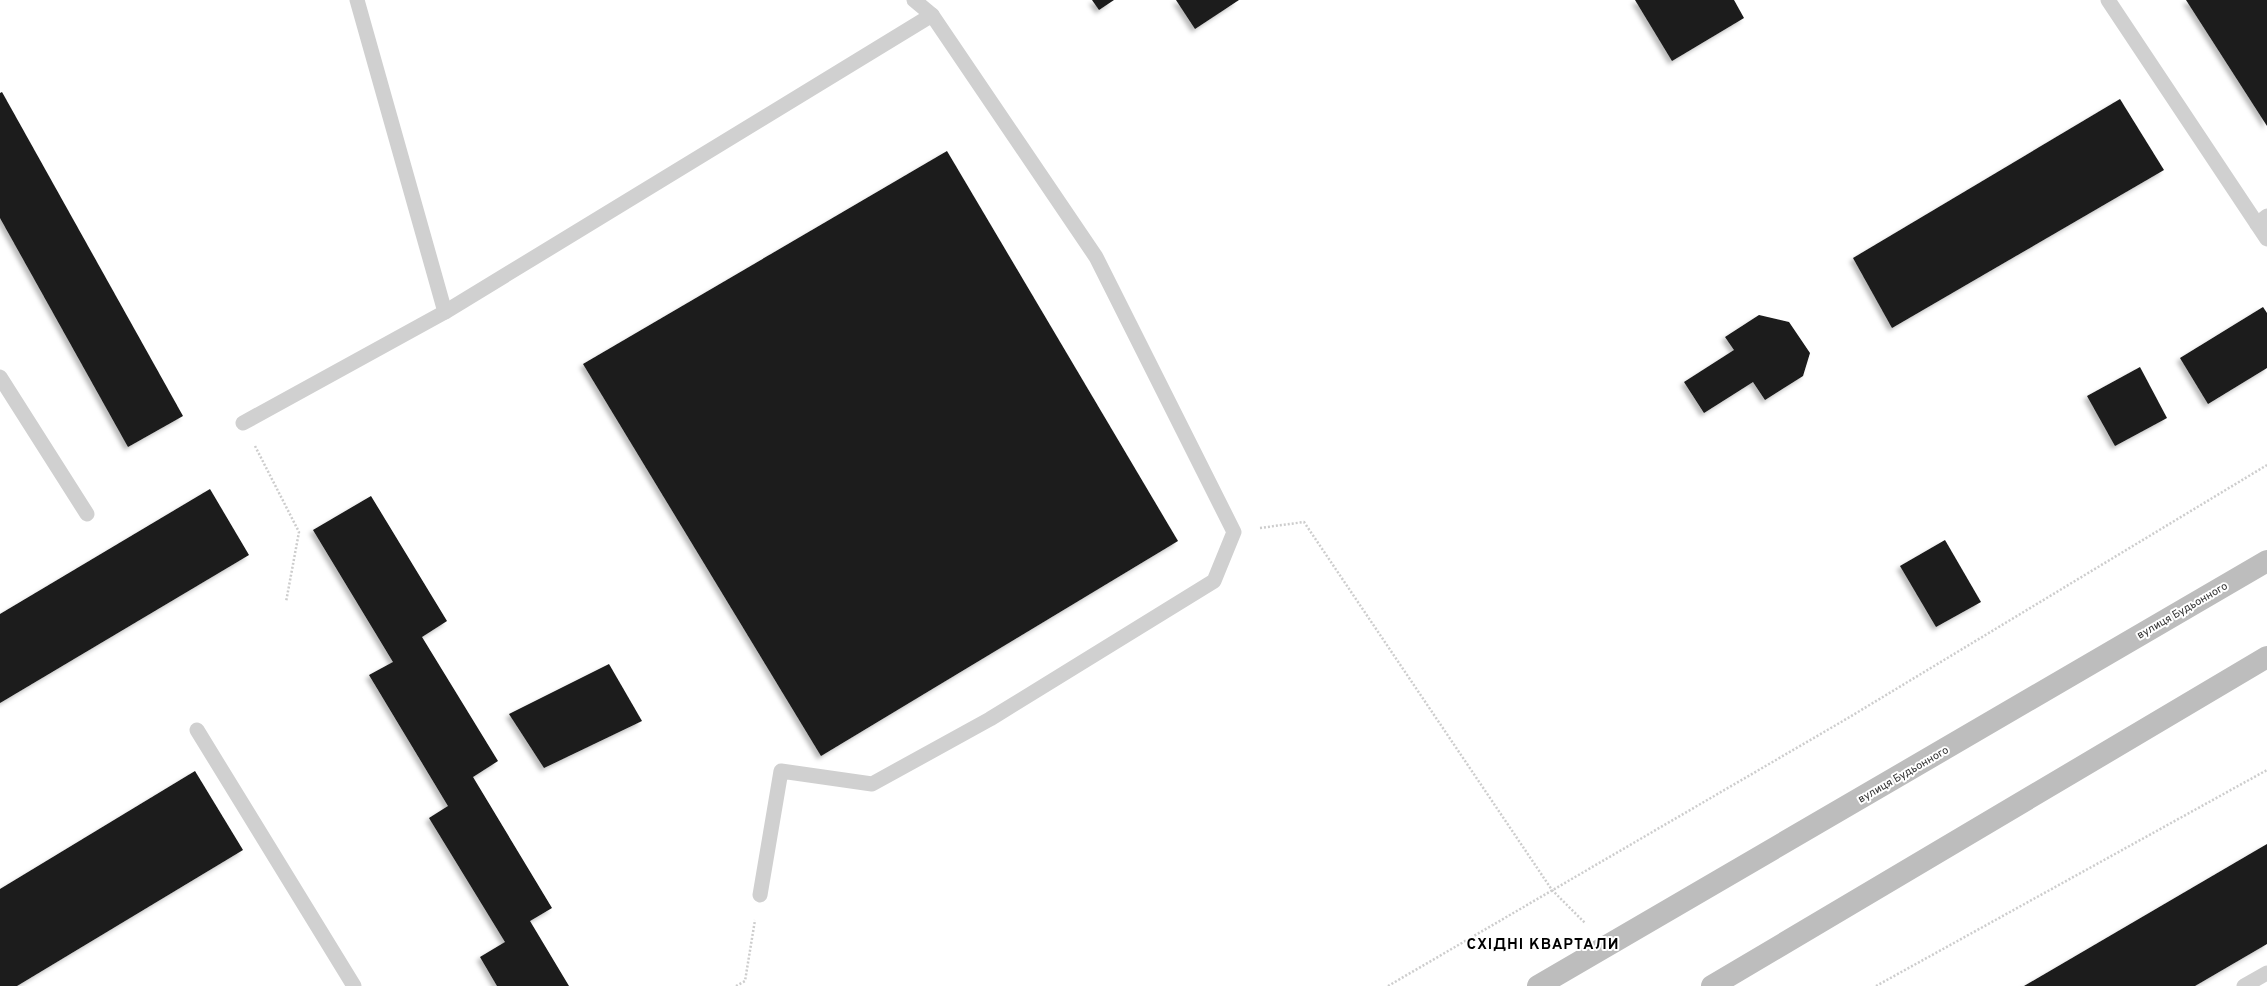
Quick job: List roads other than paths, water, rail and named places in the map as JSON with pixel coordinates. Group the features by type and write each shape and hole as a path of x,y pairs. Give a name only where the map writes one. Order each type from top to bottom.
{"main road":[{"name":"вулиця Будьонного","path":"1538,986 2267,560"},
{"path":"1712,986 2266,662"}],"lane":[{"path":"357,0 445,312"},
{"path":"760,895 781,771 872,784 990,719 1214,581 1234,532 1096,257 932,15 914,0"},
{"path":"2108,0 2262,220 2267,239"},
{"path":"243,423 445,312 932,15"},
{"path":"0,377 87,514"},
{"path":"197,730 354,986"},
{"path":"2244,986 2267,973"}],"district":[{"name":"СХІДНІ КВАРТАЛИ","path":"1543,944"}]}
